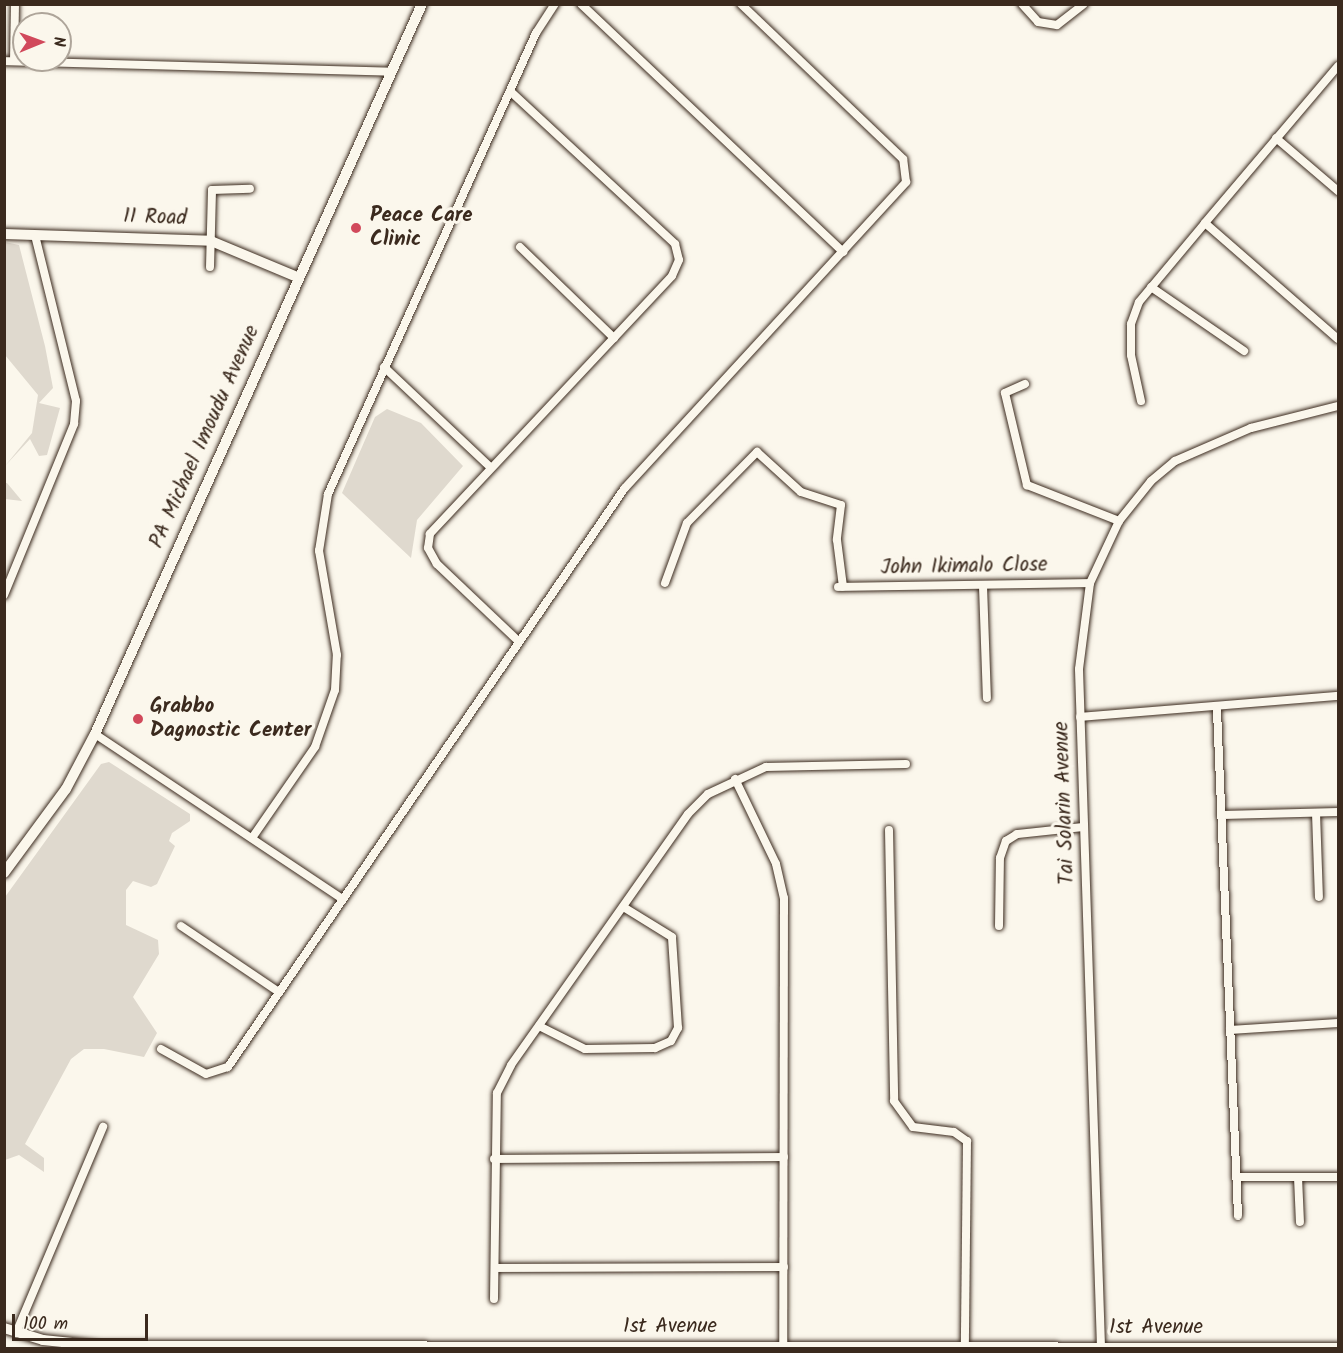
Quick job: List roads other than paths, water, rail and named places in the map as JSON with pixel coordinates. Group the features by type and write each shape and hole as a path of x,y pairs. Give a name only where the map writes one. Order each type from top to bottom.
{"street":[{"name":"PA Michael Imoudu Avenue","path":"4,873 66,789 95,734 297,277 422,4"},
{"path":"252,838 315,747 327,721 337,655 322,581 321,522 384,367 510,91 555,4"},
{"path":"581,4 843,252"},
{"path":"161,1049 189,1066 217,1074 279,992 517,640 624,489 906,182 908,170 903,159 741,4"},
{"path":"1022,4 1038,22 1057,25 1084,4"},
{"path":"4,6 15,5 9,61 389,72"},
{"path":"1141,401 1131,355 1131,324 1151,287 1338,66"},
{"path":"510,91 675,244 679,260 672,276 440,521 428,548 437,564 517,640"},
{"path":"1276,138 1338,191"},
{"path":"210,267 212,190 250,189"},
{"path":"1205,223 1338,339"},
{"name":"11 Road","path":"4,234 211,241 297,277"},
{"path":"4,595 74,424 76,401 35,235"},
{"path":"520,247 614,338"},
{"path":"1151,287 1244,351"},
{"path":"384,367 490,467"},
{"path":"1025,384 1005,393 1027,485 1119,521"},
{"name":"Tai Solarin Avenue","path":"1101,1347 1079,669 1090,583 1119,521 1151,480 1206,444 1338,406"},
{"name":"John Ikimalo Close","path":"665,583 687,524 757,452 801,492 841,505 837,540 841,587 1090,583"},
{"path":"983,586 987,698"},
{"path":"1080,717 1217,710 1338,696"},
{"path":"1217,710 1238,1216"},
{"path":"95,734 342,899"},
{"path":"494,1299 494,1159 497,1093 539,1026 625,908 688,814 708,794 735,779 796,764 906,764"},
{"path":"735,779 782,882 783,1347"},
{"path":"1223,815 1338,812"},
{"path":"1316,813 1319,897"},
{"path":"999,926 1000,858 1006,841 1017,834 1084,827"},
{"path":"889,830 894,1101 914,1127 954,1132 967,1141 965,1347"},
{"path":"539,1026 585,1049 655,1048 671,1041 678,1028 672,937 625,908"},
{"path":"181,926 279,992"},
{"path":"1230,1029 1338,1023"},
{"path":"16,1333 103,1127"},
{"path":"494,1159 784,1158"},
{"path":"1237,1177 1338,1176"},
{"path":"1298,1177 1300,1222"},
{"path":"495,1268 784,1267"},
{"name":"1st Avenue","path":"4,1328 16,1333 101,1346 1338,1348"}],"place":[{"name":"Peace Care Clinic","path":"356,228"},
{"name":"Grabbo Dagnostic Center","path":"138,719"}]}
